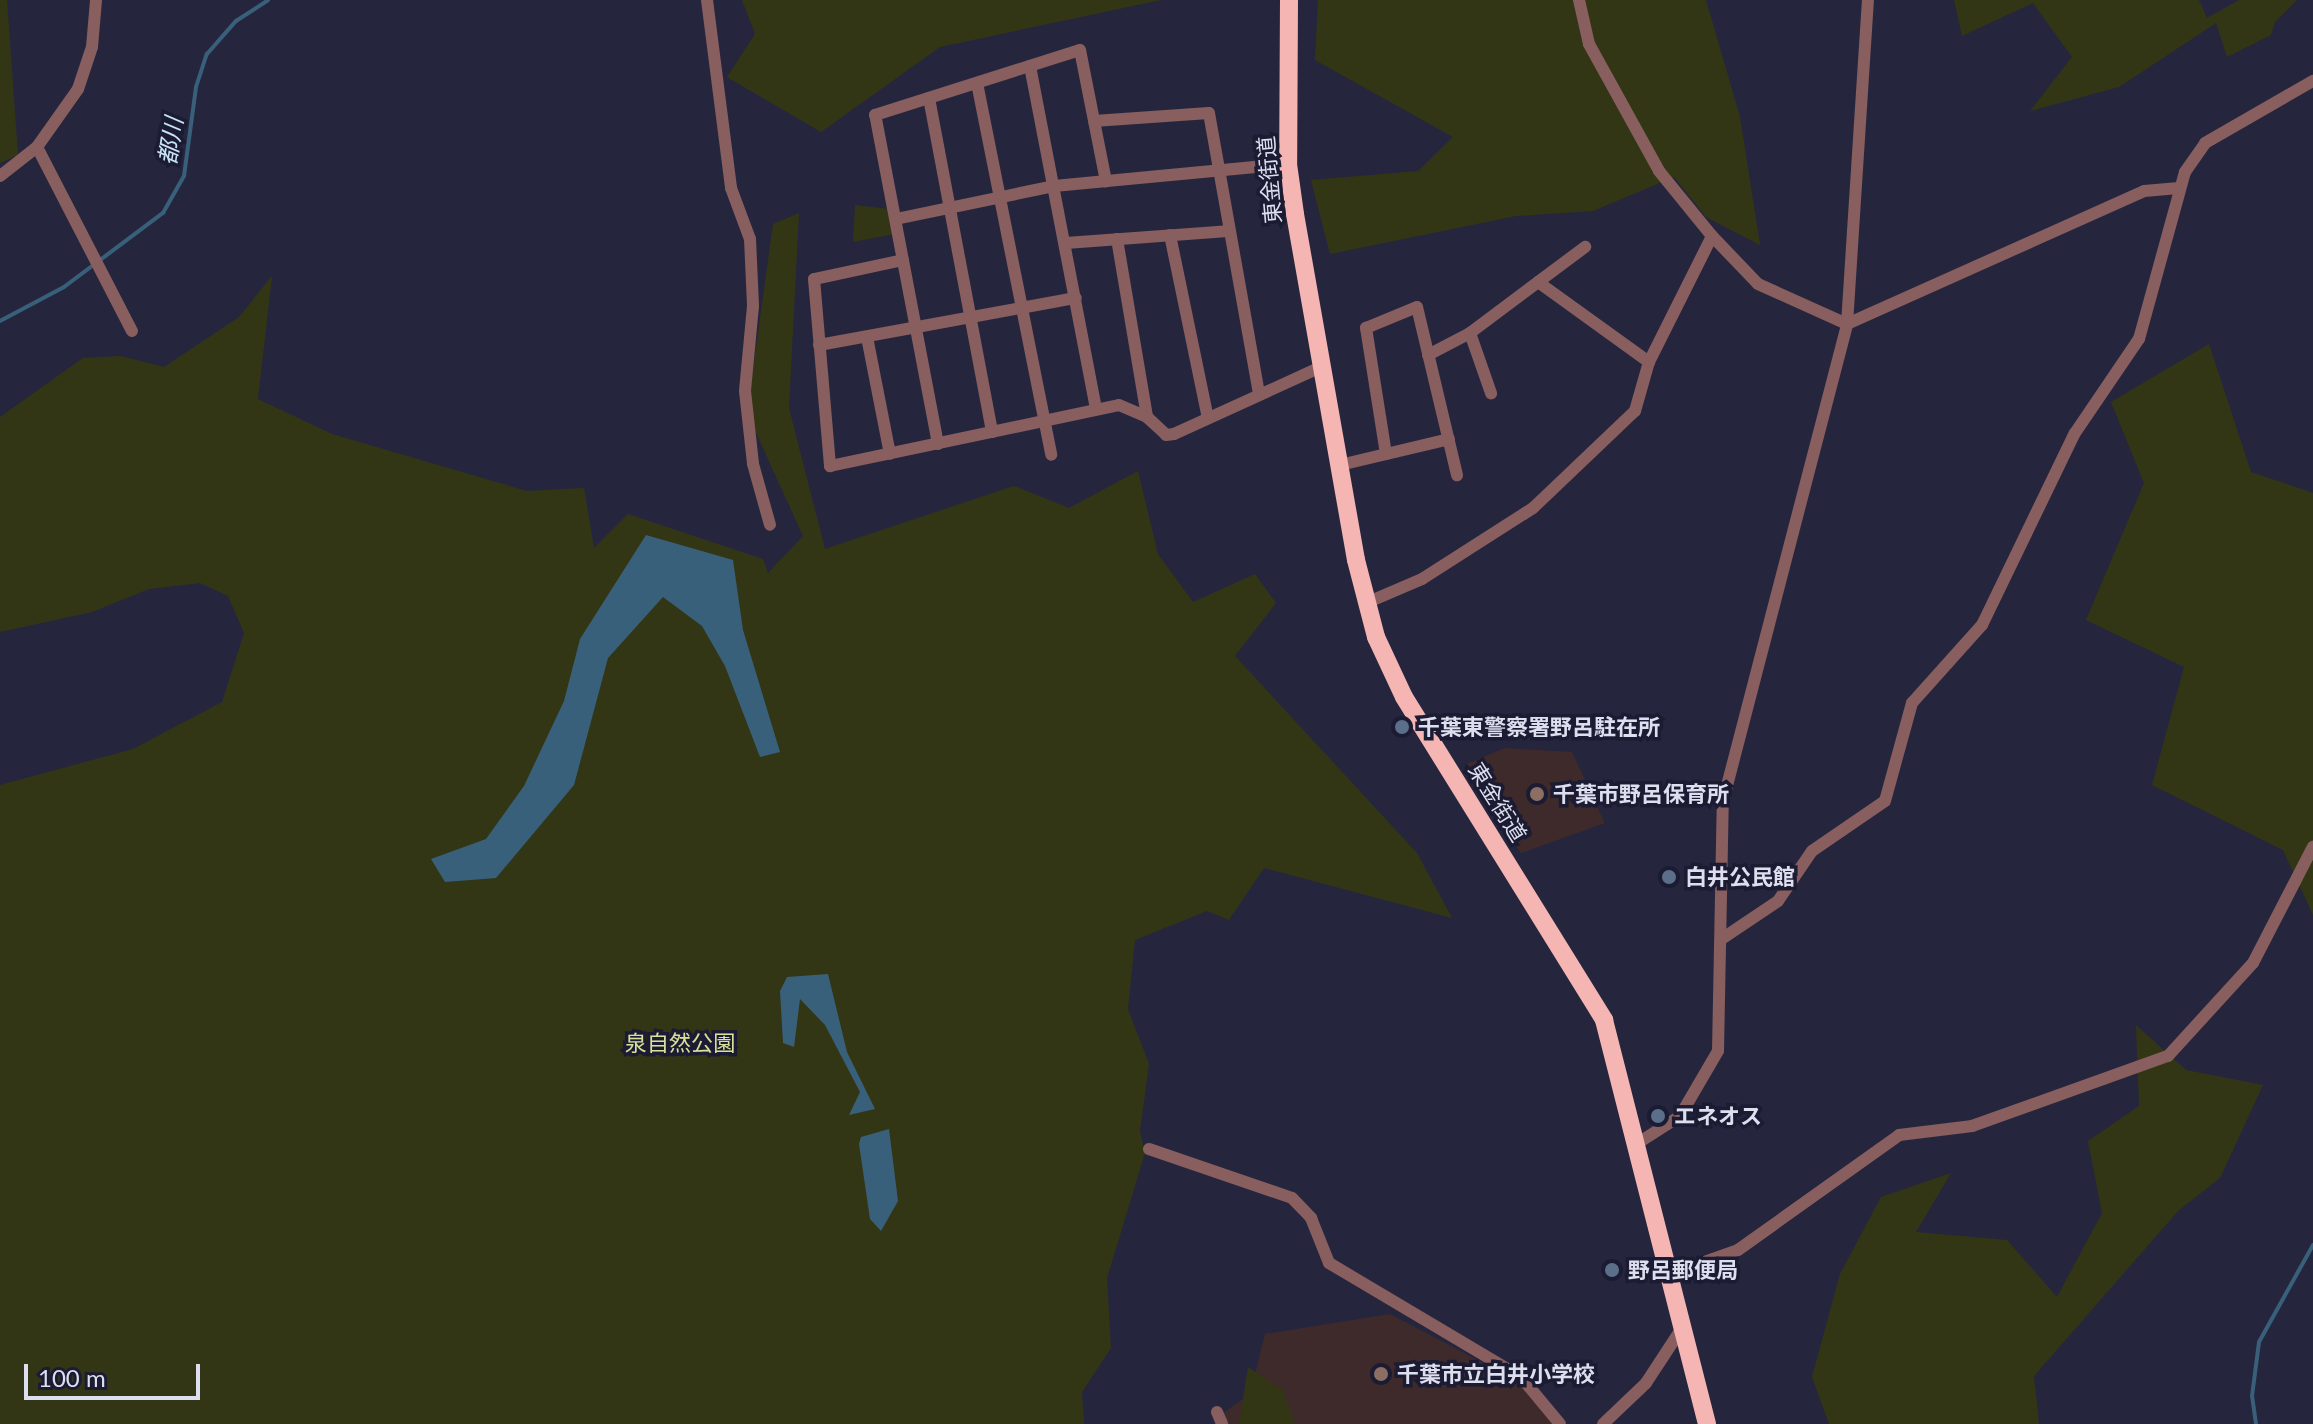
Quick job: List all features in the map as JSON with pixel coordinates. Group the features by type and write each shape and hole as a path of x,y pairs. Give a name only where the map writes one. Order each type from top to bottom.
{"highway":[{"name":"東金街道","path":"1289,0 1288,164 1321,367 1366,603 1404,697 1593,996 1615,1051 1680,1331 1707,1424"}],"street":[{"path":"0,176 37,147 86,68 96,0"},
{"path":"707,0 731,188 750,239 753,306 745,391 753,464 770,525"},
{"path":"1579,0 1589,44 1659,171 1712,236 1758,284 1847,324 2144,191 2179,188"},
{"path":"1638,1143 1680,1116 1714,1063 1723,938 1723,801 1732,755 1847,324 1868,0"},
{"path":"938,444 875,115 1080,50 1106,181"},
{"path":"1030,66 1096,409"},
{"path":"1723,938 1778,901 1812,851 1885,801 1912,703 1982,625 2075,433 2139,339 2179,188 2205,143 2313,81"},
{"path":"977,83 1051,455"},
{"path":"929,98 992,432"},
{"path":"1094,121 1209,113 1259,393"},
{"path":"37,147 132,331"},
{"path":"896,219 1054,186 1288,164"},
{"path":"1066,243 1228,231"},
{"path":"1170,235 1208,418"},
{"path":"1366,603 1422,579 1533,508 1635,411 1649,362 1712,236"},
{"path":"1117,239 1147,417"},
{"path":"1428,355 1470,333 1585,247"},
{"path":"903,260 814,279 830,466 1096,409 1131,407 1166,435 1321,367"},
{"path":"1538,282 1649,362"},
{"path":"819,345 1076,298"},
{"path":"1386,454 1366,328 1417,307 1457,475"},
{"path":"1470,333 1491,393"},
{"path":"867,337 890,454"},
{"path":"1340,465 1449,439"},
{"path":"1668,1275 1738,1250 1899,1135 1972,1126 2168,1056 2253,963 2313,847"},
{"path":"1149,1149 1292,1198 1311,1218 1329,1263 1521,1377 1560,1424"},
{"path":"1603,1424 1646,1383 1680,1331"}],"shaded area":[{"name":"千葉市野呂保育所","path":"1505,748 1572,752 1605,823 1521,853 1464,765"},
{"name":"千葉市立白井小学校","path":"1390,1314 1519,1382 1554,1424 1227,1424 1222,1414 1250,1394 1265,1334"}],"green space":[{"path":"0,0 7,0 18,155 0,163"},
{"path":"742,0 1161,0 940,47 821,132 727,77 755,34"},
{"path":"1318,0 1706,0 1740,117 1760,245 1706,217 1674,177 1593,211 1516,216 1330,254 1311,180 1418,171 1453,137 1315,60"},
{"path":"1954,0 2199,0 2207,18 2239,0 2297,0 2275,22 2271,35 2227,57 2216,23 2119,87 2030,111 2072,57 2033,3 1962,36"},
{"path":"855,205 889,209 895,234 853,242"},
{"name":"泉自然公園","path":"799,213 789,408 825,549 1014,486 1069,508 1138,471 1158,554 1193,602 1255,574 1276,603 1235,656 1417,853 1452,918 1264,868 1229,920 1207,911 1135,940 1128,1009 1149,1064 1140,1131 1145,1153 1107,1278 1111,1348 1082,1392 1084,1424 0,1424 0,785 133,749 222,702 244,633 228,596 200,583 149,589 92,612 0,632 0,417 83,358 121,356 164,367 239,317 272,276 258,399 332,434 527,491 584,488 594,548 628,514 763,559 768,573 803,536 747,413 773,224"},
{"path":"2209,344 2251,472 2313,493 2313,915 2283,850 2152,785 2184,667 2086,620 2144,483 2111,402"},
{"path":"2136,1025 2186,1070 2263,1085 2220,1178 2178,1211 2034,1376 2039,1424 1829,1424 1812,1377 1840,1274 1881,1197 1951,1173 1916,1232 2007,1240 2057,1297 2102,1213 2088,1141 2139,1106"},
{"path":"1248,1367 1283,1390 1295,1424 1239,1424"}],"water":[{"path":"646,535 733,560 743,630 780,752 760,757 725,666 702,626 663,597 608,658 574,785 496,878 445,882 431,859 486,839 524,786 564,701 580,639"},
{"path":"828,974 847,1052 875,1109 849,1115 860,1092 825,1025 800,999 794,1047 783,1043 780,991 787,977"},
{"path":"889,1129 898,1201 881,1231 870,1219 859,1144 861,1137"}],"waterway":[{"name":"都川","path":"0,321 64,287 163,213 184,176 196,87 207,54 236,21 268,0"},
{"path":"2256,1424 2252,1396 2259,1342 2313,1245"}],"place":[{"name":"千葉東警察署野呂駐在所","path":"1402,727"},
{"name":"千葉市野呂保育所","path":"1537,794"},
{"name":"白井公民館","path":"1669,877"},
{"name":"エネオス","path":"1658,1116"},
{"name":"野呂郵便局","path":"1612,1270"},
{"name":"千葉市立白井小学校","path":"1381,1374"}]}
